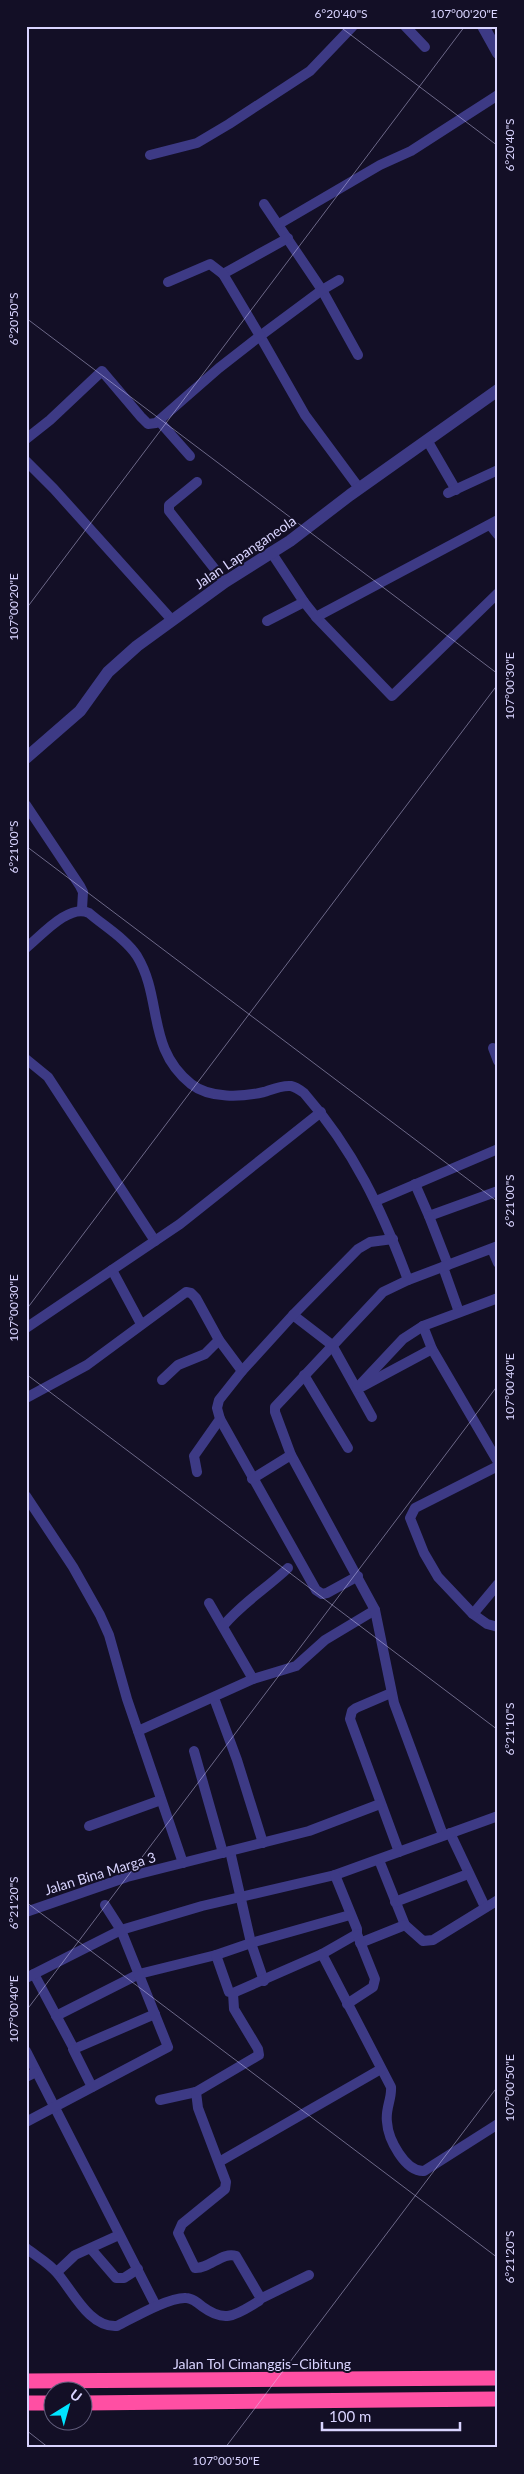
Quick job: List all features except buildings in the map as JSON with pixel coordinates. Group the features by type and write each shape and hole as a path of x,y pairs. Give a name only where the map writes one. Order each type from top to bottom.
{"highway":[{"name":"Jalan Tol Cimanggis–Cibitung","path":"26,2381 498,2378"},
{"path":"92,2403 498,2399"},
{"path":"26,2403 42,2403"}],"street":[{"path":"336,26 343,35"},
{"path":"150,155 196,143 229,124 310,71 352,26"},
{"path":"405,26 425,47"},
{"path":"483,26 497,45"},
{"path":"279,224 380,165 411,151 498,95"},
{"path":"264,204 322,290 358,355"},
{"path":"223,274 288,238"},
{"path":"168,282 210,264 223,274 305,415 359,488"},
{"path":"26,439 56,415 102,372 148,424 152,425 159,421 218,368 322,290 339,280"},
{"name":"Jalan Lapanganeola","path":"26,758 80,711 103,678 125,655 225,582 290,541 359,488 498,390"},
{"path":"159,421 190,456"},
{"path":"427,440 452,491 498,470"},
{"path":"26,461 54,489 172,620"},
{"path":"197,482 169,505 169,511 225,582"},
{"path":"316,617 494,522 498,536"},
{"path":"271,552 316,617 392,696 498,593"},
{"path":"267,621 304,602"},
{"path":"26,805 80,886 83,892 82,909"},
{"path":"26,948 68,913 82,909 89,912 136,955 145,974 160,1042 174,1067 185,1079 202,1090 228,1096 292,1086 304,1093 321,1112 350,1153 376,1201 408,1280"},
{"path":"493,1048 498,1060"},
{"path":"26,1059 48,1077 155,1241"},
{"path":"26,1328 155,1241 221,1193 321,1112"},
{"path":"376,1201 498,1149"},
{"path":"415,1184 429,1216 460,1312"},
{"path":"429,1216 498,1191"},
{"path":"358,1576 326,1593 322,1594 316,1590 252,1479 220,1419 217,1408 219,1400 242,1371 293,1315 358,1249 370,1242 393,1239"},
{"path":"379,1860 405,1925 414,1935 427,1942 494,1904 468,1874 446,1834 392,1693 376,1610 292,1455 275,1412 275,1407 383,1292 408,1280 495,1248 498,1263"},
{"path":"112,1270 141,1324"},
{"path":"26,1398 87,1365 183,1293 189,1292 196,1298 219,1340 242,1371"},
{"path":"357,1388 403,1338 423,1326 498,1298"},
{"path":"293,1315 332,1345 372,1417"},
{"path":"423,1326 432,1350 498,1464 415,1508 410,1518 424,1553 438,1577 473,1614 487,1624 498,1627"},
{"path":"162,1380 178,1365 205,1354 219,1340"},
{"path":"357,1388 432,1350"},
{"path":"304,1375 348,1448"},
{"path":"197,1472 194,1456 220,1419"},
{"path":"252,1479 292,1455"},
{"path":"26,1496 73,1567 109,1635 138,1731 183,1863"},
{"path":"224,1626 253,1595 271,1585 288,1568"},
{"path":"473,1614 498,1584"},
{"path":"209,1603 253,1679"},
{"path":"138,1731 253,1679 296,1666 325,1640 376,1610"},
{"path":"392,1693 356,1708 352,1711 350,1719 399,1852"},
{"path":"214,1698 237,1760 264,1843"},
{"path":"194,1751 242,1897 251,1942 264,1981"},
{"path":"89,1826 161,1800"},
{"name":"Jalan Bina Marga 3","path":"26,1912 96,1887 332,1824 380,1804"},
{"path":"92,2087 56,2016 30,1976 121,1930 183,1911 335,1875 498,1816"},
{"path":"395,1902 468,1874"},
{"path":"335,1875 375,1979 373,1987 347,2004"},
{"path":"26,2122 168,2047 121,1930 105,1905"},
{"path":"56,2016 139,1974 216,1955 251,1942 350,1915"},
{"path":"233,1993 359,1938 405,1925"},
{"path":"322,1954 391,2087 392,2095 387,2111 388,2130 412,2169 424,2171 498,2124"},
{"path":"160,2100 196,2092 259,2055 258,2049 234,2010 233,1993 229,1990 216,1955"},
{"path":"73,2049 155,2014"},
{"path":"26,2051 156,2306"},
{"path":"219,2162 381,2069"},
{"path":"26,2077 36,2072"},
{"path":"196,2092 198,2108 226,2182 225,2189 182,2224 178,2233 195,2268 201,2268 230,2255 236,2256 260,2299"},
{"path":"57,2272 75,2255 119,2235"},
{"path":"26,2248 57,2272 82,2306 106,2325 117,2326 156,2306 185,2298 194,2300 212,2314 228,2316 238,2313 260,2299 309,2275"},
{"path":"91,2249 116,2278 124,2278 138,2269"}]}
